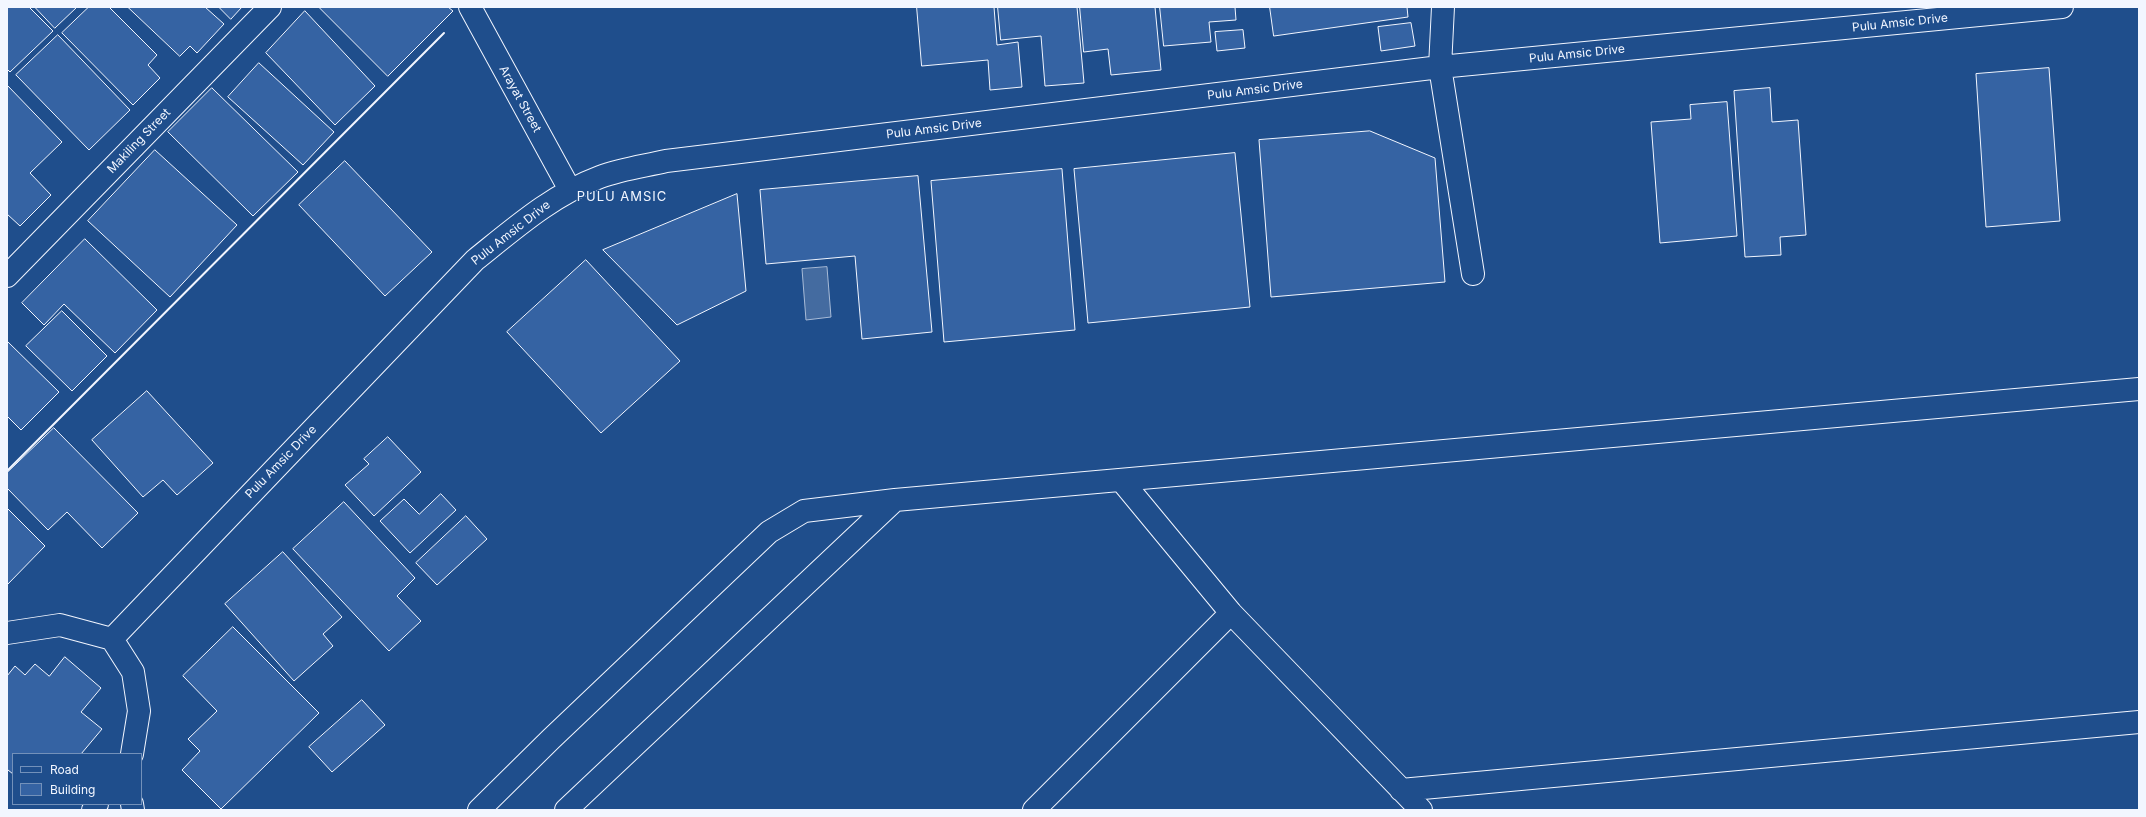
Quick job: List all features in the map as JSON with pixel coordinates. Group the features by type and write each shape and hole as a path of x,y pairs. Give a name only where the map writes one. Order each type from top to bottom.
{"street":[{"name":"Makiling Street","path":"7,276 270,7"},
{"name":"Arayat Street","path":"470,7 570,190"},
{"path":"1443,7 1440,67 1473,274"},
{"name":"Pulu Amsic Drive","path":"112,639 475,260 543,205 570,190 601,176 666,161 1440,67 2062,7"},
{"path":"480,810 556,734 769,532 804,511 895,500 2139,389"},
{"path":"1121,480 1231,613 1400,790 1421,810"},
{"path":"566,810 895,500"},
{"path":"1034,810 1231,613"},
{"path":"7,633 60,625 112,639 133,672 139,711 132,753"},
{"path":"1400,790 2139,722"}],"water":[{"path":"827,267 831,317 806,320 802,269"}],"building":[{"path":"7,7 29,7 53,31 10,72 7,69"},
{"path":"35,7 77,7 55,28"},
{"path":"89,7 109,7 157,55 148,65 160,78 133,105 62,33"},
{"path":"128,7 205,7 224,24 197,53 190,46 180,56"},
{"path":"219,7 242,7 231,19"},
{"path":"319,7 448,7 453,11 388,76"},
{"path":"917,7 994,7 997,45 1018,42 1022,87 990,90 988,60 922,66"},
{"path":"998,7 1077,7 1084,83 1045,86 1041,36 1001,40"},
{"path":"1080,7 1155,7 1161,70 1111,75 1108,49 1084,52"},
{"path":"1160,7 1235,7 1236,20 1209,22 1211,42 1164,46"},
{"path":"1270,7 1407,7 1408,17 1274,36"},
{"path":"305,11 375,86 335,125 266,53"},
{"path":"1411,23 1415,46 1381,51 1378,27"},
{"path":"1243,30 1245,48 1217,51 1215,32"},
{"path":"58,35 130,110 89,150 16,75"},
{"path":"259,63 334,132 303,165 228,97"},
{"path":"2049,68 2060,221 1986,227 1976,74"},
{"path":"7,85 62,142 30,173 51,195 20,226 7,214"},
{"path":"212,88 298,172 253,216 168,132"},
{"path":"1770,88 1772,122 1798,120 1806,235 1780,237 1781,255 1745,257 1734,91"},
{"path":"1727,102 1737,236 1660,243 1651,122 1691,119 1690,105"},
{"path":"1370,131 1435,158 1445,282 1271,297 1259,140"},
{"path":"155,150 237,225 170,297 88,221"},
{"path":"1235,153 1250,307 1088,323 1074,169"},
{"path":"345,161 432,252 385,296 299,205"},
{"path":"1062,169 1075,330 944,342 931,181"},
{"path":"918,176 932,332 862,339 855,256 766,264 760,190"},
{"path":"737,194 746,291 677,325 603,250"},
{"path":"85,239 157,310 115,353 64,304 44,325 22,303"},
{"path":"586,260 680,361 601,433 507,332"},
{"path":"62,311 107,356 72,391 26,346"},
{"path":"7,341 59,392 21,430 7,416"},
{"path":"147,391 213,463 177,495 163,480 143,497 92,440"},
{"path":"54,428 138,513 102,548 67,512 48,530 7,488 7,473"},
{"path":"388,437 421,472 374,516 345,485 369,464 364,459"},
{"path":"441,494 456,510 410,553 380,521 404,499 419,514"},
{"path":"344,502 415,578 397,596 421,621 389,651 293,549"},
{"path":"7,508 45,546 7,585"},
{"path":"466,516 487,539 437,585 416,563"},
{"path":"283,552 342,617 323,634 333,646 294,681 225,604"},
{"path":"233,627 319,713 221,809 182,770 200,751 188,739 217,711 183,676"},
{"path":"65,657 101,688 81,712 102,729 82,753 12,753 12,773 8,770 7,772 7,676 15,666 25,675 35,664 49,676"},
{"path":"362,700 385,725 332,772 309,747"}],"wall":[{"path":"7,471 444,33"}],"district":[{"name":"PULU AMSIC","path":"622,197"}]}
